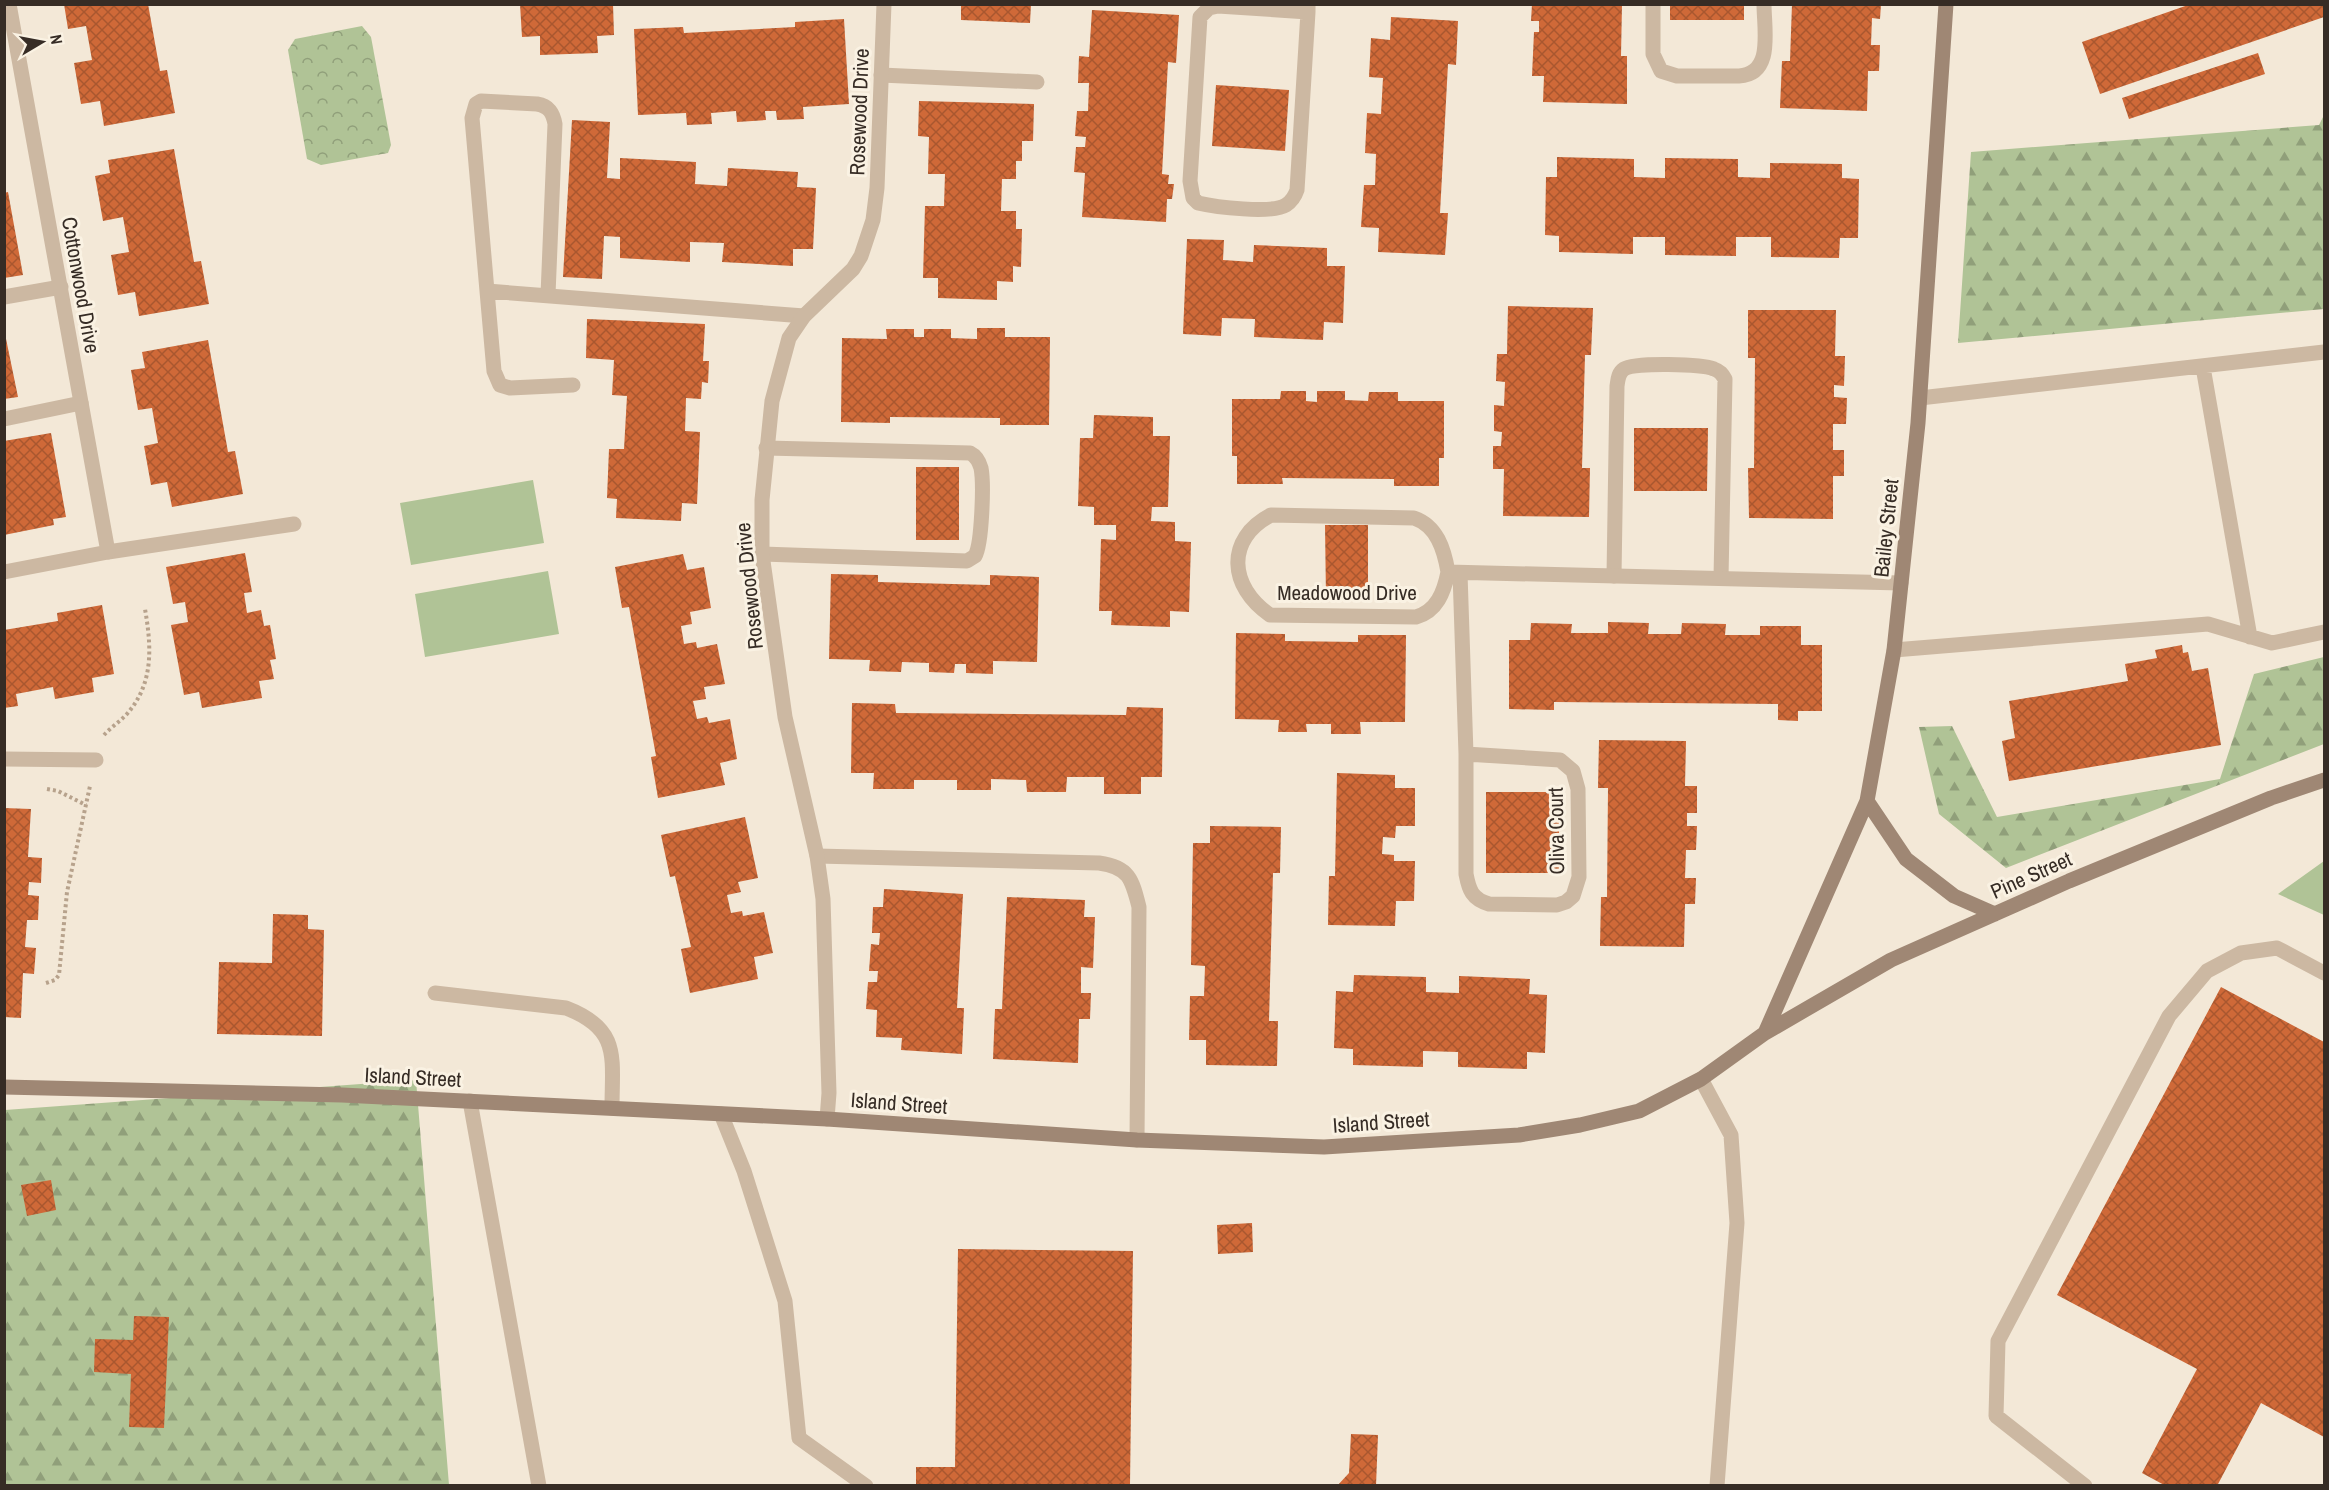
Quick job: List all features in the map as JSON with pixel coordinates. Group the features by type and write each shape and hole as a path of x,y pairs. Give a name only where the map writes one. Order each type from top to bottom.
{"street":[{"name":"Cottonwood Drive","path":"9,4 9,26 61,287 108,552"},
{"name":"Rosewood Drive","path":"827,1119 828,1068 823,911 817,856 785,717 762,554 762,500 772,401 789,338 804,316 853,269 861,256 873,220 877,188 884,4"},
{"path":"1653,4 1653,54 1656,64 1661,70 1677,76 1739,76 1756,71 1761,66 1764,55 1764,4"},
{"name":"Bailey Street","path":"1765,1034 1867,801 1894,650 1920,398 1946,4"},
{"path":"1218,6 1308,8 1297,190 1294,198 1281,207 1270,209 1198,202 1193,198 1190,182 1200,17 1209,8 1218,6"},
{"path":"881,75 1037,82"},
{"path":"548,295 554,116 545,105 488,100 476,104 472,118 494,371 500,385 510,388 573,385"},
{"path":"4,297 61,287"},
{"path":"487,291 804,316"},
{"path":"1920,398 2325,352"},
{"path":"1614,576 1619,376 1624,369 1642,365 1704,367 1721,373 1725,379 1721,578"},
{"path":"2203,367 2250,637"},
{"path":"4,418 81,403"},
{"path":"762,554 967,561 975,556 980,540 981,469 975,456 970,453 766,448"},
{"name":"Meadowood Drive","path":"1271,515 1414,518 1425,521 1432,528 1454,572 1431,610 1416,617 1270,615 1258,606 1248,593 1239,577 1237,560 1240,544 1247,532 1258,521 1271,515"},
{"path":"4,572 108,552 294,524"},
{"path":"1454,572 1901,583"},
{"name":"Oliva Court","path":"1454,572 1466,754 1466,874 1472,895 1479,901 1489,904 1557,905 1566,902 1573,896 1579,877 1578,789 1573,771 1560,760 1466,754"},
{"path":"1894,650 2208,624 2272,643 2325,632"},
{"path":"4,759 96,759"},
{"name":"Pine Street","path":"1765,1034 1891,960 2068,881 2271,798 2325,780"},
{"path":"1867,801 1906,859 1954,896 1995,914"},
{"path":"817,856 1099,863 1114,865 1127,873 1134,887 1139,907 1137,1140"},
{"path":"2085,1485 1995,1416 1998,1341 2169,1016 2207,971 2241,952 2277,948 2325,973"},
{"path":"435,993 566,1008 585,1016 602,1030 609,1042 612,1059 612,1108"},
{"name":"Island Street","path":"4,1087 342,1095 827,1119 1137,1140 1324,1147 1519,1135 1580,1125 1639,1111 1701,1079 1765,1034"},
{"path":"1701,1079 1731,1135 1737,1223 1717,1485"},
{"path":"470,1101 539,1485"},
{"path":"721,1114 744,1171 785,1301 800,1438 866,1485"}],"path":[{"path":"46,983 55,980 60,975 67,892 96,759 104,735 131,710 149,670 150,647 145,609"},
{"path":"39,788 58,791 86,805"}],"green space":[{"path":"362,26 371,37 391,145 388,153 321,165 307,159 288,50 295,39"},
{"path":"2324,115 2324,309 1958,343 1971,152 2319,125"},
{"path":"533,480 544,543 411,565 400,503"},
{"path":"548,571 559,634 425,657 415,594"},
{"path":"2324,657 2324,744 2006,868 1939,814 1919,727 1952,726 1997,817 2220,779 2254,674"},
{"path":"2324,861 2324,915 2278,894"},
{"path":"416,1080 449,1485 5,1486 5,1110"}],"building":[{"path":"64,4 148,4 160,71 167,70 175,113 104,126 100,101 81,104 74,63 92,60 86,26 68,29"},
{"path":"520,4 613,4 614,35 597,36 598,53 540,55 540,36 522,37"},
{"path":"961,4 1031,4 1030,23 961,20"},
{"path":"1532,4 1622,4 1621,56 1627,56 1627,104 1543,102 1544,76 1532,76 1534,32 1539,32 1539,21 1531,21"},
{"path":"1670,4 1744,4 1744,20 1670,20"},
{"path":"1792,4 1881,4 1880,19 1872,18 1871,45 1880,45 1879,71 1868,71 1867,111 1780,108 1782,61 1790,61"},
{"path":"2191,4 2324,4 2324,17 2100,94 2082,42"},
{"path":"1092,10 1179,15 1176,63 1168,62 1162,174 1169,175 1168,184 1174,184 1172,199 1167,199 1166,222 1082,217 1085,173 1074,172 1076,147 1085,147 1086,137 1075,136 1077,111 1088,111 1089,83 1078,83 1079,56 1089,57"},
{"path":"1391,17 1458,21 1456,65 1448,64 1440,213 1448,213 1445,255 1378,252 1379,228 1361,227 1364,185 1375,185 1376,154 1365,153 1367,113 1381,114 1383,78 1369,77 1371,38 1390,40"},
{"path":"844,19 849,104 803,107 804,119 777,120 776,111 765,111 766,120 737,122 736,111 711,113 712,124 687,125 686,113 638,115 634,29 683,27 684,33 795,27 795,22"},
{"path":"2258,53 2265,74 2129,119 2122,98"},
{"path":"1216,85 1289,90 1285,151 1212,146"},
{"path":"919,101 1034,104 1033,141 1022,141 1022,161 1016,161 1016,179 1002,179 1001,211 1016,211 1016,229 1022,229 1021,267 1013,266 1013,282 997,281 997,300 938,298 938,278 923,278 925,206 944,206 945,174 928,174 929,137 918,136"},
{"path":"572,120 610,122 607,178 620,179 620,158 696,162 695,184 727,186 728,168 798,172 797,187 816,188 813,249 793,249 793,266 722,262 724,243 690,242 690,262 620,258 620,237 604,236 602,279 563,277"},
{"path":"174,149 194,262 201,261 209,304 139,316 135,292 118,295 111,255 129,252 123,217 103,221 95,176 110,173 108,160"},
{"path":"1557,157 1634,159 1634,177 1665,178 1665,158 1738,159 1738,177 1770,178 1770,163 1842,164 1842,178 1859,179 1858,238 1840,238 1839,258 1771,257 1771,237 1736,237 1736,256 1665,255 1665,237 1633,237 1633,254 1559,252 1559,236 1545,235 1546,177 1557,177"},
{"path":"8,192 23,275 4,278 4,193"},
{"path":"1187,239 1224,240 1223,260 1253,262 1254,245 1327,248 1327,266 1345,266 1343,323 1324,322 1323,340 1254,337 1255,319 1222,318 1221,336 1183,334"},
{"path":"1508,306 1593,308 1591,355 1585,355 1582,468 1590,468 1589,517 1503,516 1504,469 1493,469 1493,446 1501,446 1502,432 1494,431 1494,405 1504,406 1505,382 1496,381 1497,354 1507,354"},
{"path":"1748,310 1836,310 1835,356 1845,356 1844,386 1834,385 1834,397 1847,398 1846,424 1833,424 1833,450 1844,450 1844,476 1833,476 1833,519 1749,518 1748,468 1754,468 1755,358 1748,358"},
{"path":"587,319 705,324 703,361 709,361 708,383 702,382 701,399 686,398 685,431 700,432 697,504 682,503 681,521 616,518 617,499 607,498 609,449 624,449 627,396 612,395 614,360 586,358"},
{"path":"977,328 1005,328 1005,337 1050,337 1049,425 1000,425 1000,418 890,417 890,423 841,422 842,338 887,339 886,329 914,329 914,337 924,337 924,329 951,329 951,338 977,339"},
{"path":"4,329 18,397 4,399"},
{"path":"208,340 228,452 235,451 243,494 172,507 167,482 151,485 144,446 158,443 152,408 138,410 131,370 145,368 142,352"},
{"path":"1281,391 1306,391 1306,401 1317,402 1317,391 1345,391 1345,400 1368,401 1369,392 1398,392 1398,401 1444,401 1444,458 1439,458 1439,486 1394,486 1394,479 1282,478 1283,484 1237,484 1237,456 1232,456 1232,399 1280,399"},
{"path":"1094,415 1153,417 1153,436 1170,436 1168,507 1152,507 1151,521 1175,522 1175,541 1191,542 1189,612 1170,611 1170,627 1111,625 1112,611 1099,611 1101,539 1116,540 1116,525 1094,525 1094,507 1078,506 1080,438 1093,438"},
{"path":"1634,428 1708,428 1707,491 1634,491"},
{"path":"51,433 66,517 53,519 54,525 4,535 4,441"},
{"path":"916,467 959,467 959,540 916,540"},
{"path":"1325,525 1368,525 1368,597 1326,598"},
{"path":"245,553 252,592 244,593 247,613 261,610 264,626 270,625 276,659 270,660 274,679 259,681 262,698 202,708 199,692 184,695 171,625 188,622 185,602 173,604 166,567"},
{"path":"683,554 687,570 704,567 711,608 690,612 692,624 681,626 684,644 696,642 697,648 717,644 725,684 704,687 706,699 693,701 697,719 707,717 709,723 730,719 737,759 720,763 725,785 658,798 651,757 656,756 629,607 622,608 615,567"},
{"path":"831,574 878,575 878,582 990,585 990,575 1039,577 1037,662 993,661 993,674 966,673 966,664 955,664 954,673 929,672 929,663 902,662 901,672 869,671 870,660 829,659"},
{"path":"102,605 114,674 92,678 94,692 55,699 53,687 16,694 18,706 4,708 4,630 58,621 57,613"},
{"path":"1608,622 1649,623 1648,634 1681,634 1682,623 1726,624 1725,635 1760,635 1760,626 1801,626 1801,645 1822,645 1822,711 1798,711 1798,721 1778,720 1778,704 1554,702 1554,710 1509,709 1509,640 1530,640 1531,623 1572,624 1571,633 1608,633"},
{"path":"1236,633 1285,634 1285,641 1358,642 1358,635 1406,635 1405,722 1360,722 1361,734 1331,734 1331,724 1306,724 1307,732 1278,732 1279,720 1235,719"},
{"path":"2182,645 2183,653 2188,652 2192,671 2208,668 2221,745 2009,781 2002,741 2015,738 2009,701 2128,681 2125,664 2157,658 2155,650"},
{"path":"852,703 895,704 896,713 1126,715 1127,707 1163,708 1162,777 1141,777 1141,794 1104,794 1104,777 1067,777 1066,792 1027,792 1026,780 991,779 991,790 957,790 957,780 914,780 914,789 873,789 874,773 851,773"},
{"path":"1599,740 1686,741 1685,786 1697,786 1697,813 1687,813 1687,826 1697,826 1696,850 1686,850 1685,878 1696,878 1695,904 1685,904 1684,947 1600,946 1601,897 1607,897 1608,788 1598,788"},
{"path":"1337,773 1395,775 1395,788 1415,788 1415,826 1396,826 1395,838 1383,837 1382,854 1394,855 1394,861 1415,861 1414,901 1396,901 1395,926 1328,925 1329,876 1335,876"},
{"path":"1486,792 1559,792 1559,873 1486,873"},
{"path":"4,808 31,809 28,857 42,858 41,883 29,882 28,895 39,896 38,920 27,920 25,947 36,948 34,974 23,973 21,1018 4,1017"},
{"path":"745,817 758,878 738,882 741,892 727,895 731,913 742,911 743,916 764,912 773,953 754,957 758,979 690,993 681,949 691,947 675,876 670,877 661,835"},
{"path":"1210,826 1281,827 1280,873 1273,873 1269,1021 1278,1021 1277,1066 1206,1065 1206,1040 1189,1040 1190,996 1204,996 1205,966 1191,965 1193,843 1210,843"},
{"path":"884,889 963,894 957,1008 964,1008 962,1054 901,1050 902,1038 876,1037 877,1010 866,1009 868,982 877,982 878,971 869,971 871,944 879,945 880,933 872,933 873,907 883,907"},
{"path":"1007,897 1085,900 1084,917 1095,917 1093,968 1081,967 1081,993 1091,993 1090,1019 1079,1019 1078,1063 993,1059 995,1009 1002,1009"},
{"path":"273,914 308,915 308,929 324,930 322,1036 217,1034 219,962 272,963"},
{"path":"1354,975 1426,977 1426,992 1459,993 1459,976 1530,979 1529,994 1547,995 1545,1053 1527,1052 1527,1069 1458,1067 1458,1052 1423,1051 1423,1067 1353,1065 1353,1049 1334,1048 1336,991 1353,992"},
{"path":"2221,987 2324,1042 2324,1437 2261,1403 2217,1486 2166,1486 2142,1473 2197,1369 2057,1295"},
{"path":"51,1180 56,1210 27,1216 21,1185"},
{"path":"1252,1223 1253,1252 1218,1254 1217,1225"},
{"path":"958,1249 1133,1251 1130,1486 916,1486 916,1467 955,1467"},
{"path":"134,1316 169,1317 164,1428 129,1427 131,1374 94,1372 95,1339 133,1340"},
{"path":"1351,1434 1378,1435 1376,1486 1337,1486 1349,1473"}]}
